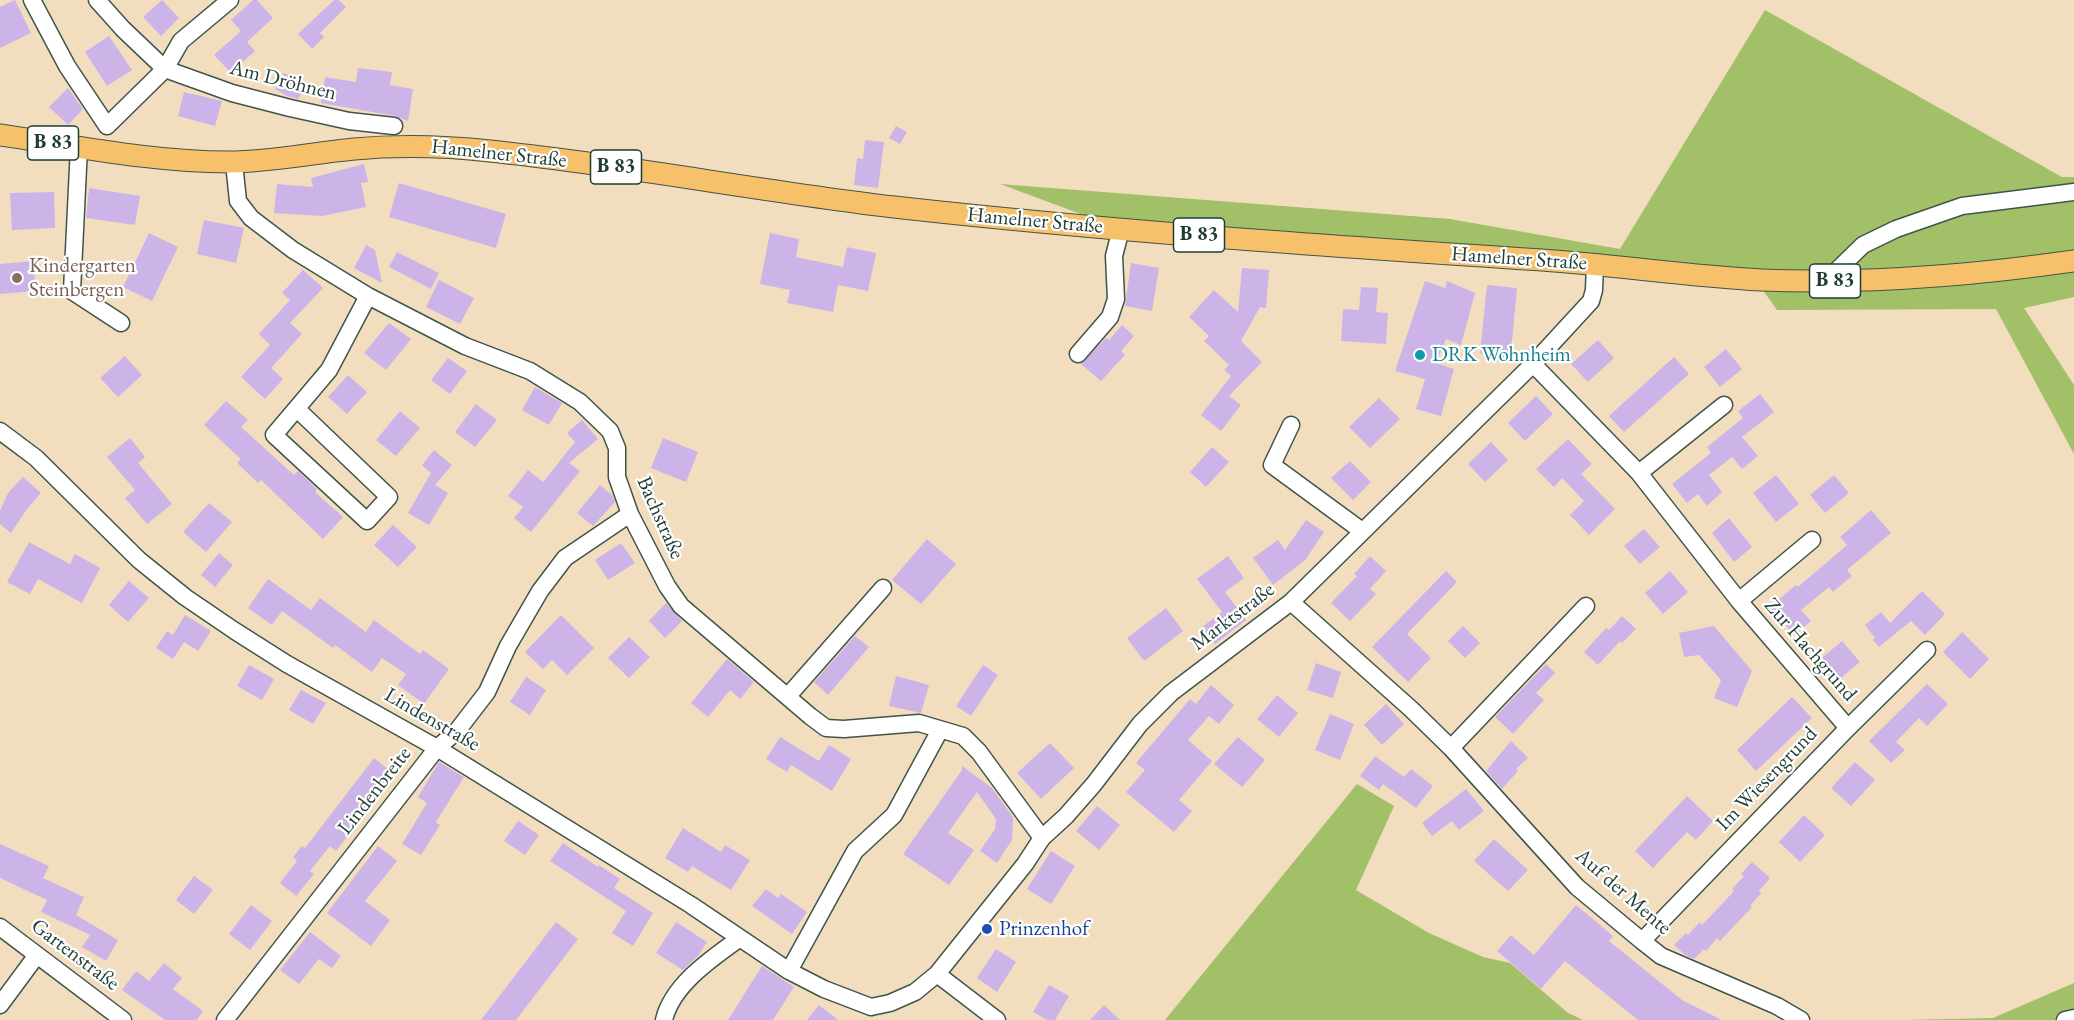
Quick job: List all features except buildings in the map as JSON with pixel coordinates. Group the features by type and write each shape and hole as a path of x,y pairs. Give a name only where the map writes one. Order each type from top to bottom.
{"main road":[{"name":"Hamelner Straße","path":"0,135 162,159 234,163 387,146 484,150 643,171 804,196 992,217 1382,250 1595,264 1755,279 1825,282 1910,279 1994,272 2074,261"}],"street":[{"path":"32,0 67,66 107,126 106,151"},
{"name":"Am Dröhnen","path":"97,0 123,30 165,69 232,93 290,108 349,121 394,126"},
{"path":"107,126 165,69 181,41 230,0"},
{"path":"79,147 72,291 121,323"},
{"name":"Bachstraße","path":"234,163 238,201 251,218 293,250 368,296 465,346 530,371 580,402 610,431 617,448 617,477 630,514 667,586 681,606 826,728 843,729 894,723 919,723 963,736 979,752 1042,838"},
{"path":"1825,282 1863,245 1896,230 1962,206 2074,192"},
{"path":"1078,354 1110,317 1116,299 1114,256 1121,229"},
{"name":"Marktstraße","path":"868,1014 915,992 937,974 1025,864 1042,838 1073,808 1140,724 1171,693 1291,602 1533,364 1591,300 1594,290 1595,264"},
{"path":"298,410 389,497 367,521 274,435 298,410 329,370 368,296"},
{"name":"Zur Hachgrund","path":"1533,364 1639,473 1739,601 1848,728"},
{"path":"1639,473 1724,405"},
{"path":"1291,425 1272,465 1362,531"},
{"name":"Lindenstraße","path":"0,431 36,458 139,560 185,597 287,664 437,747 691,905 789,971 868,1014"},
{"name":"Lindenbreite","path":"225,1020 437,747 457,731 487,692 507,646 540,591 566,558 630,514"},
{"name":"Zur Hachgrund","path":"1739,601 1812,540"},
{"path":"788,696 883,588"},
{"name":"Auf der Mente","path":"1291,602 1411,709 1451,748 1577,886 1642,941 1661,956 1778,1006 1802,1020"},
{"path":"1451,748 1586,606"},
{"name":"Im Wiesengrund","path":"1642,941 1848,728 1927,650"},
{"path":"789,971 855,851 894,815 940,729"},
{"name":"Gartenstraße","path":"0,927 123,1020"},
{"path":"664,1020 668,1006 691,977 740,938"},
{"path":"0,1005 37,955"},
{"path":"937,974 997,1020"},
{"path":"2065,1020 2074,1018"}],"green space":[{"path":"1765,10 2062,177 2074,177 2074,297 2024,308 2074,385 2074,454 1996,309 1777,310 1755,279 1121,229 1000,184 1450,219 1620,249"},
{"path":"1357,784 1394,806 1356,890 1429,933 1483,957 1510,963 1568,1013 1583,1020 1165,1020"},
{"path":"2074,983 2074,1020 1905,1020 1993,1018"}],"place":[{"name":"Kindergarten Steinbergen","path":"17,278"},
{"name":"DRK Wohnheim","path":"1420,355"},
{"name":"Prinzenhof","path":"987,929"}]}
